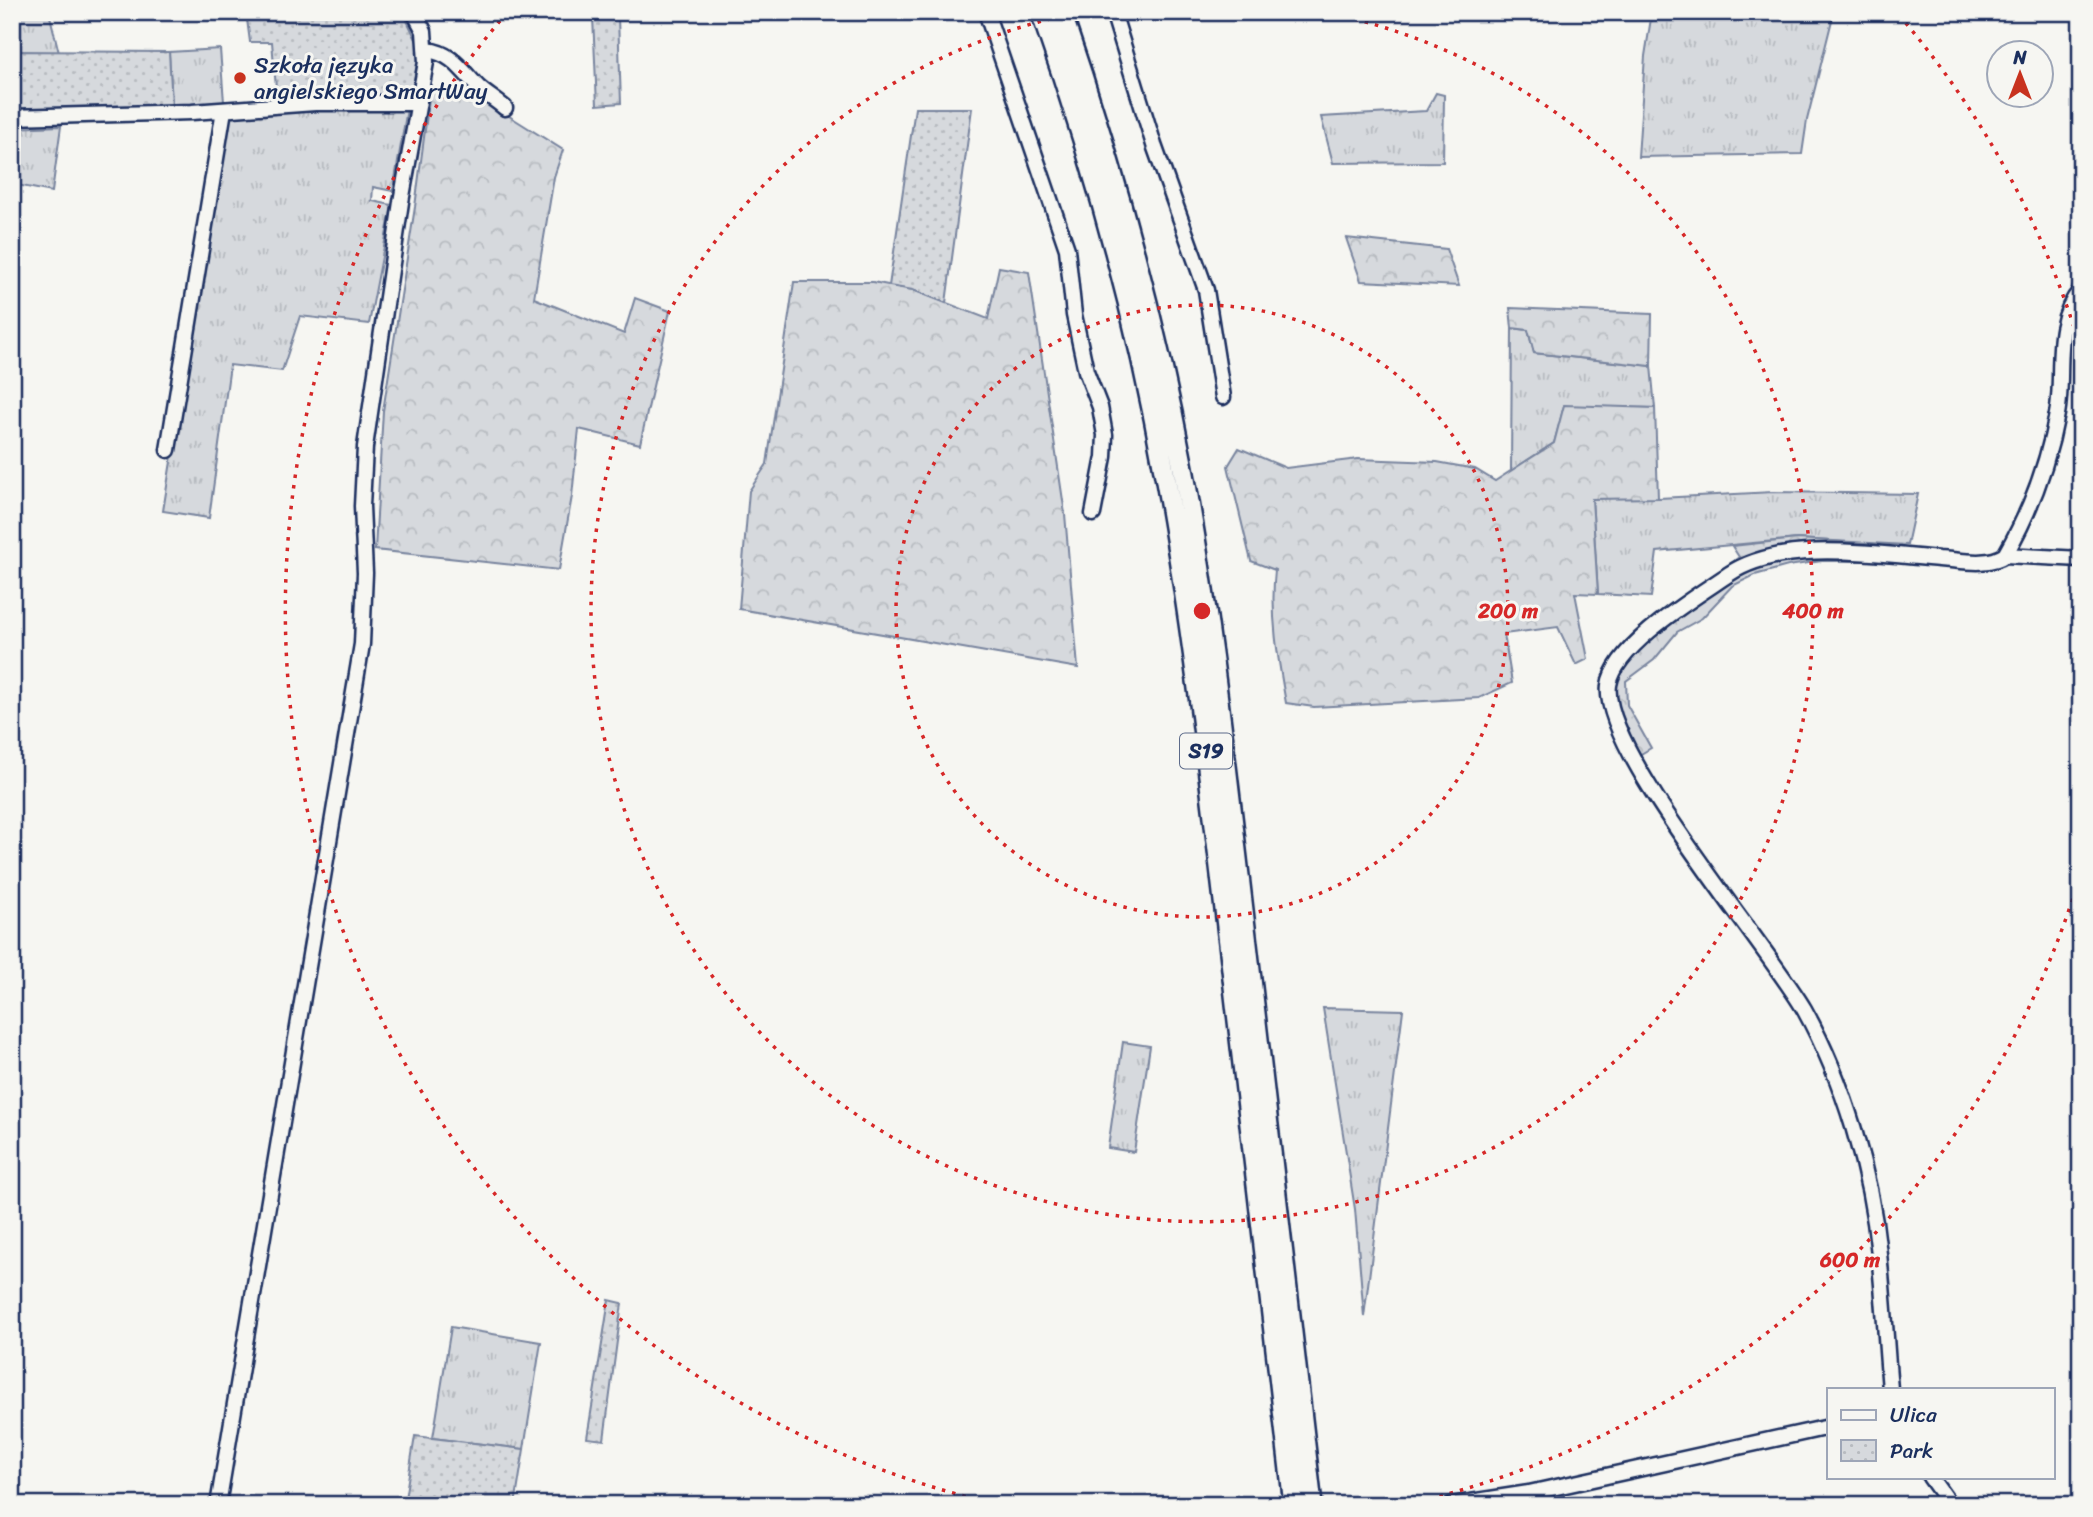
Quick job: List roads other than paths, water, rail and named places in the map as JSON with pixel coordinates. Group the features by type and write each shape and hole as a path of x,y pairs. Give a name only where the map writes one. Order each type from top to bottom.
{"highway":[{"name":"S19","path":"1041,12 1081,132 1114,246 1143,368 1172,511 1203,723 1294,1505"},
{"name":"S19","path":"1061,12 1106,151 1141,277 1174,423 1197,548 1227,775 1312,1505"}],"street":[{"path":"218,1505 362,644 365,573 362,506 365,447 427,50 424,31 414,12"},
{"path":"986,12 1067,249 1074,314 1086,371 1100,407 1105,435 1104,457 1093,514"},
{"path":"1113,12 1154,145 1206,290 1223,397"},
{"path":"427,50 454,60 480,89 505,108"},
{"path":"12,117 224,110 315,103 418,103"},
{"path":"168,450 224,110"},
{"path":"1890,1388 1873,1210 1857,1143 1829,1065 1803,1007 1646,779 1616,720 1609,686 1622,659 1644,635 1730,573 1752,562 1773,556 1830,551 1872,552 1977,562 2000,559 2006,555 2046,464 2060,391 2063,329 2068,311 2081,290"},
{"path":"2006,555 2081,559"},
{"path":"1451,1505 1529,1493 1827,1427"},
{"path":"1931,1478 1950,1505"}],"place":[{"name":"Szkoła języka angielskiego SmartWay","path":"240,78"}]}
